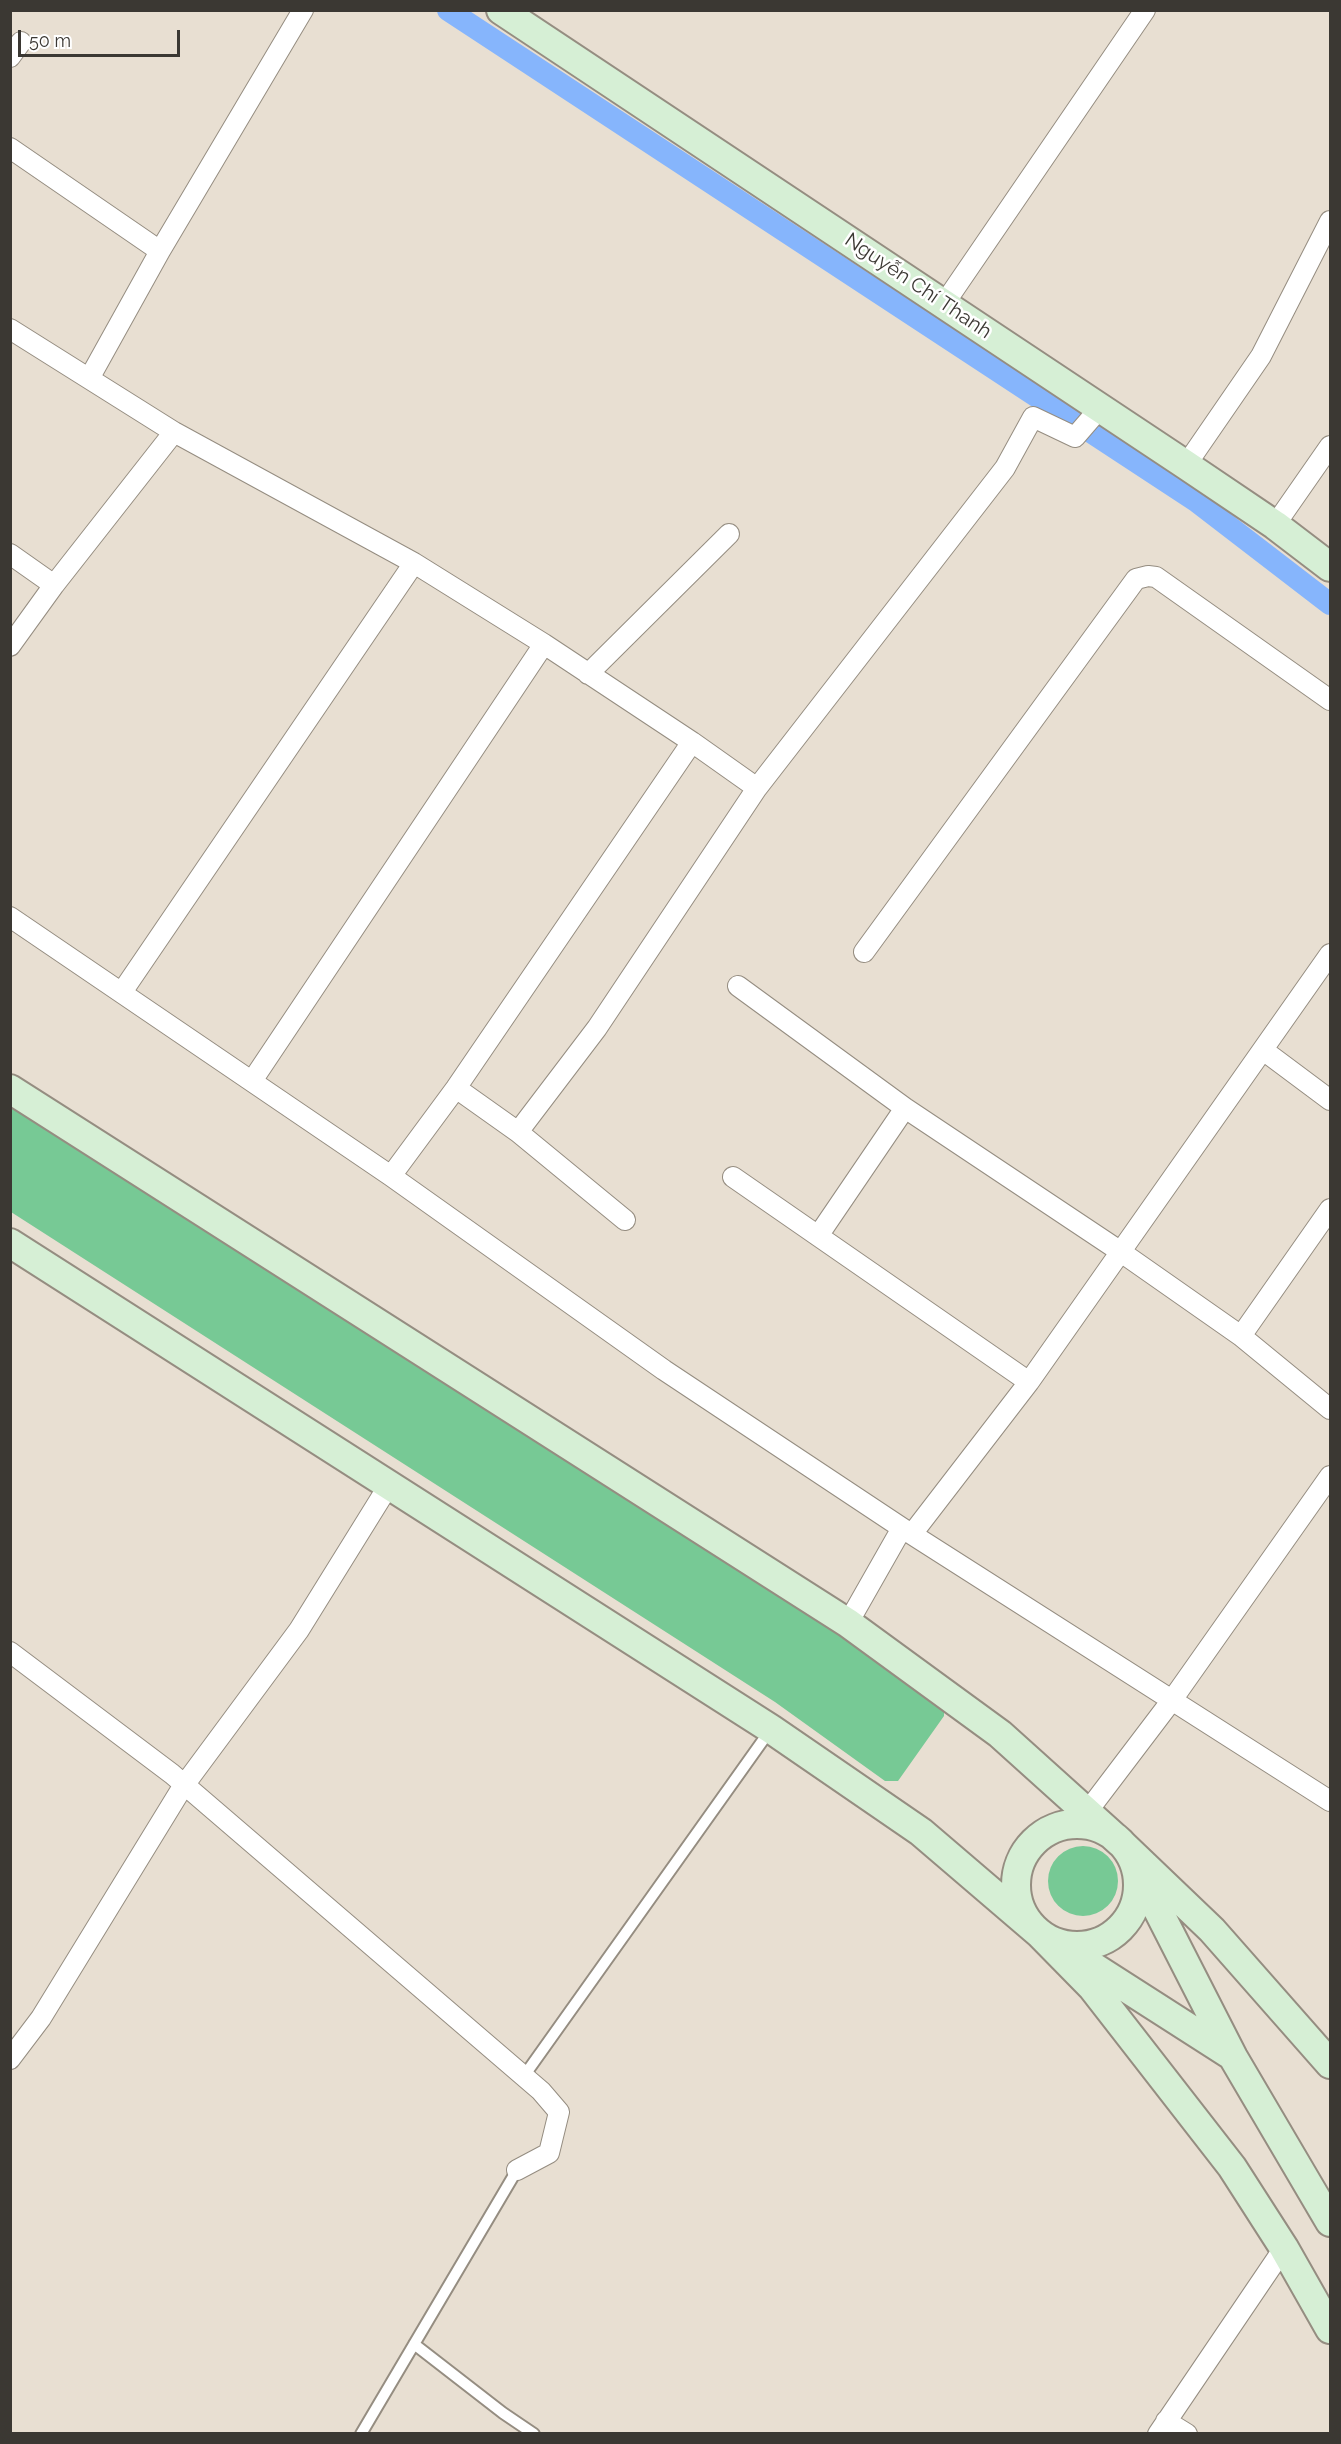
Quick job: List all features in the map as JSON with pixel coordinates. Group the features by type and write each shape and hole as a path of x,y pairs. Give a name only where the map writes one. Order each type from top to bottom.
{"street":[{"path":"90,377 160,250 303,10"},
{"path":"944,304 1145,10"},
{"name":"Nguyễn Chí Thanh","path":"510,12 944,304 1090,419 1186,465 1275,525 1330,567"},
{"path":"10,148 160,250"},
{"path":"1186,465 1261,357 1330,221"},
{"path":"10,329 90,377 174,432 414,563 544,644 757,788"},
{"path":"518,1132 597,1028 757,788 1005,468 1033,417 1075,437 1090,419"},
{"path":"10,645 174,432"},
{"path":"1275,525 1330,446"},
{"path":"588,674 729,534"},
{"path":"10,554 54,585"},
{"path":"122,992 414,563"},
{"path":"864,952 1136,579 1156,577 1330,700"},
{"path":"252,1081 544,644"},
{"path":"391,1176 456,1088 692,742"},
{"path":"10,917 391,1176 664,1370 907,1531 1330,1799"},
{"path":"848,1623 907,1531 1029,1382 1330,954"},
{"path":"738,986 905,1108 1121,1252 1241,1336 1330,1409"},
{"path":"1263,1050 1330,1100"},
{"path":"456,1088 518,1132 625,1220"},
{"path":"10,1089 848,1623 1000,1734 1127,1851 1233,2057 1330,2222"},
{"path":"818,1236 905,1108"},
{"path":"733,1177 1029,1382"},
{"path":"1241,1336 1330,1209"},
{"path":"10,1243 771,1729 921,1832 1047,1938 1233,2057"},
{"path":"1087,1812 1172,1700 1330,1476"},
{"path":"10,2059 41,2018 185,1785 299,1630 390,1485"},
{"path":"10,1652 185,1785 541,2091 559,2112 549,2153 516,2170"},
{"path":"1330,2064 1212,1930 1105,1830 1086,1824 1066,1824 1048,1831 1032,1843 1021,1860 1016,1879 1017,1899 1025,1918 1047,1938 1092,1987 1232,2167 1284,2248 1330,2329"},
{"path":"1047,1938 1076,1946 1096,1944 1115,1934 1129,1919 1136,1900 1138,1880 1127,1851"},
{"path":"1187,2433 1162,2427 1284,2248"}],"lane":[{"path":"524,2076 771,1729"},
{"path":"362,2433 516,2170"},
{"path":"414,2344 503,2413 534,2433"}],"green space":[{"path":"10,1098 833,1623 944,1706 944,1716 898,1781 885,1781 775,1702 11,1212"},
{"path":"1090,1846 1103,1852 1112,1861 1116,1867 1118,1881 1116,1895 1108,1906 1097,1914 1076,1916 1058,1906 1050,1895 1048,1874 1058,1856 1069,1848"}],"waterway":[{"path":"448,10 1196,501 1330,604"}]}
